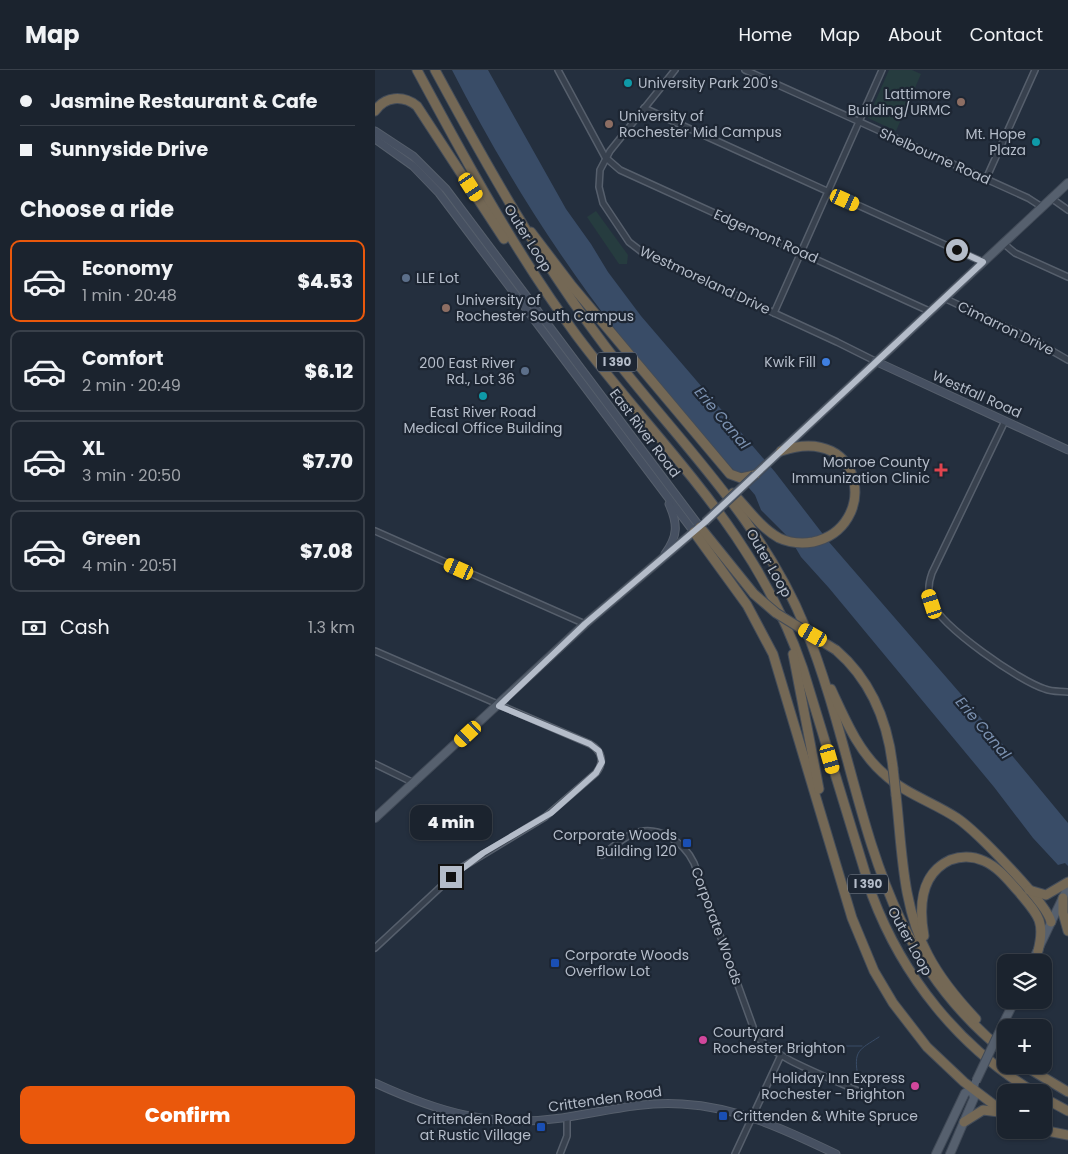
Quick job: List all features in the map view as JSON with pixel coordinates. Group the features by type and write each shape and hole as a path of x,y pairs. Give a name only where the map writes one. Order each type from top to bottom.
{"highway":[{"name":"Outer Loop","path":"417,70 502,224 548,296 582,342 725,519 757,566 787,625 809,686 862,869 891,939 921,989 951,1025 993,1064 1022,1084"},
{"name":"Outer Loop","path":"435,70 502,192 573,304 613,356 733,502 761,542 789,591 811,643 876,861 896,914 919,956 940,987 971,1022 997,1045"},
{"path":"375,111 385,100 397,98 409,101 421,111 523,268 582,342"},
{"path":"502,192 573,286 730,474 741,478 755,475"},
{"path":"673,430 767,530 787,541 807,543 831,535 847,519 853,506 855,491 851,472 844,459 833,451 817,446 798,446 781,451"},
{"path":"699,527 754,594 777,614 836,650 861,676 877,703 888,735 907,890 913,918 928,956 974,1017 997,1040"},
{"path":"699,527 747,604 769,646 782,681 858,936 883,987 921,1040 997,1107"},
{"path":"787,625 831,846"},
{"path":"811,643 848,726 870,760 905,791 966,824 1029,890 1051,922"},
{"path":"946,982 927,946 922,925 921,906 925,888 932,874 943,864 956,858 970,857 983,860 996,868 1010,882 1040,918 1042,931 1038,951"},
{"path":"1029,890 1046,894 1068,882"},
{"path":"1063,898 1063,913 1068,931"},
{"path":"1038,1074 1068,1092"},
{"path":"1052,1102 1068,1111"},
{"path":"964,1122 983,1110 997,1111"},
{"path":"1052,1132 1068,1135"}],"main road":[{"path":"375,818 499,706 585,624 699,527 1068,183"},
{"path":"1036,954 1068,887"},
{"path":"936,1154 965,1093 974,1085 1010,1009"},
{"path":"949,1154 974,1098 974,1085"}],"street":[{"path":"558,70 605,157 675,70"},
{"name":"Shelbourne Road","path":"745,70 986,178 1028,198 1042,207"},
{"path":"773,312 882,70"},
{"path":"986,178 1035,70"},
{"path":"645,108 983,262"},
{"name":"East River Road","path":"375,131 413,156 446,189 699,527"},
{"name":"East River Road","path":"375,138 413,166 439,193 662,490 699,527"},
{"name":"Edgemont Road","path":"605,157 614,166 631,176 929,311"},
{"name":"Westmoreland Drive","path":"605,157 599,180 601,198 605,207 635,248 875,361"},
{"path":"1051,198 1068,210"},
{"path":"1003,243 1015,253 1068,278"},
{"name":"Cimarron Drive","path":"944,298 1028,337 1068,360"},
{"name":"Westfall Road","path":"875,361 1068,450"},
{"path":"1005,421 932,573 928,587 929,595 932,604 940,614 992,660 1046,690 1068,692"},
{"path":"662,490 673,512 677,528 673,541 663,558"},
{"path":"375,531 585,624"},
{"path":"375,651 593,746 601,755 601,767 589,780 545,817 461,868 375,948"},
{"path":"375,764 414,783"},
{"name":"Corporate Woods","path":"602,855 632,834 645,832 667,836 686,850 695,863 754,1030 766,1046 781,1055 864,1094"},
{"path":"735,1154 781,1055"},
{"name":"Crittenden Road","path":"375,1083 424,1105 471,1118 517,1122 567,1117 624,1106 668,1103 712,1107 752,1117 836,1154"},
{"path":"561,1154 567,1136 567,1117"}],"green space":[{"path":"889,70 912,70 921,74 896,131 868,118"},
{"path":"596,211 628,255 627,264 619,264 587,217"}],"water":[{"name":"Erie Canal","path":"452,70 488,70 566,209 608,272 641,316 775,472 829,542 966,700 1068,823 1068,866 1065,863 1058,865 1033,838 994,787 829,588 801,557 791,540 761,510 755,495 668,394 594,302 508,172"}],"waterway":[{"path":"858,1077 856,1061 859,1052 879,1037"},
{"path":"843,1046 862,1046"}],"place":[{"name":"University Park 200's","path":"628,83"},
{"name":"Lattimore Building/URMC","path":"961,102"},
{"name":"University of Rochester Mid Campus","path":"609,124"},
{"name":"Mt. Hope Plaza","path":"1036,142"},
{"name":"LLE Lot","path":"406,278"},
{"name":"University of Rochester South Campus","path":"446,308"},
{"name":"Kwik Fill","path":"826,362"},
{"name":"200 East River Rd., Lot 36","path":"525,371"},
{"name":"East River Road Medical Office Building","path":"483,396"},
{"name":"Monroe County Immunization Clinic","path":"941,470"},
{"name":"Corporate Woods Building 120","path":"687,843"},
{"name":"Corporate Woods Overflow Lot","path":"555,963"},
{"name":"Courtyard Rochester Brighton","path":"703,1040"},
{"name":"Holiday Inn Express Rochester - Brighton","path":"915,1086"},
{"name":"Crittenden & White Spruce","path":"723,1116"},
{"name":"Crittenden Road at Rustic Village","path":"541,1127"}],"route":[{"path":"451,877 483,853 520,833 551,813 601,767 601,755 590,744 499,706 585,624 705,522 983,262 957,250"}]}
